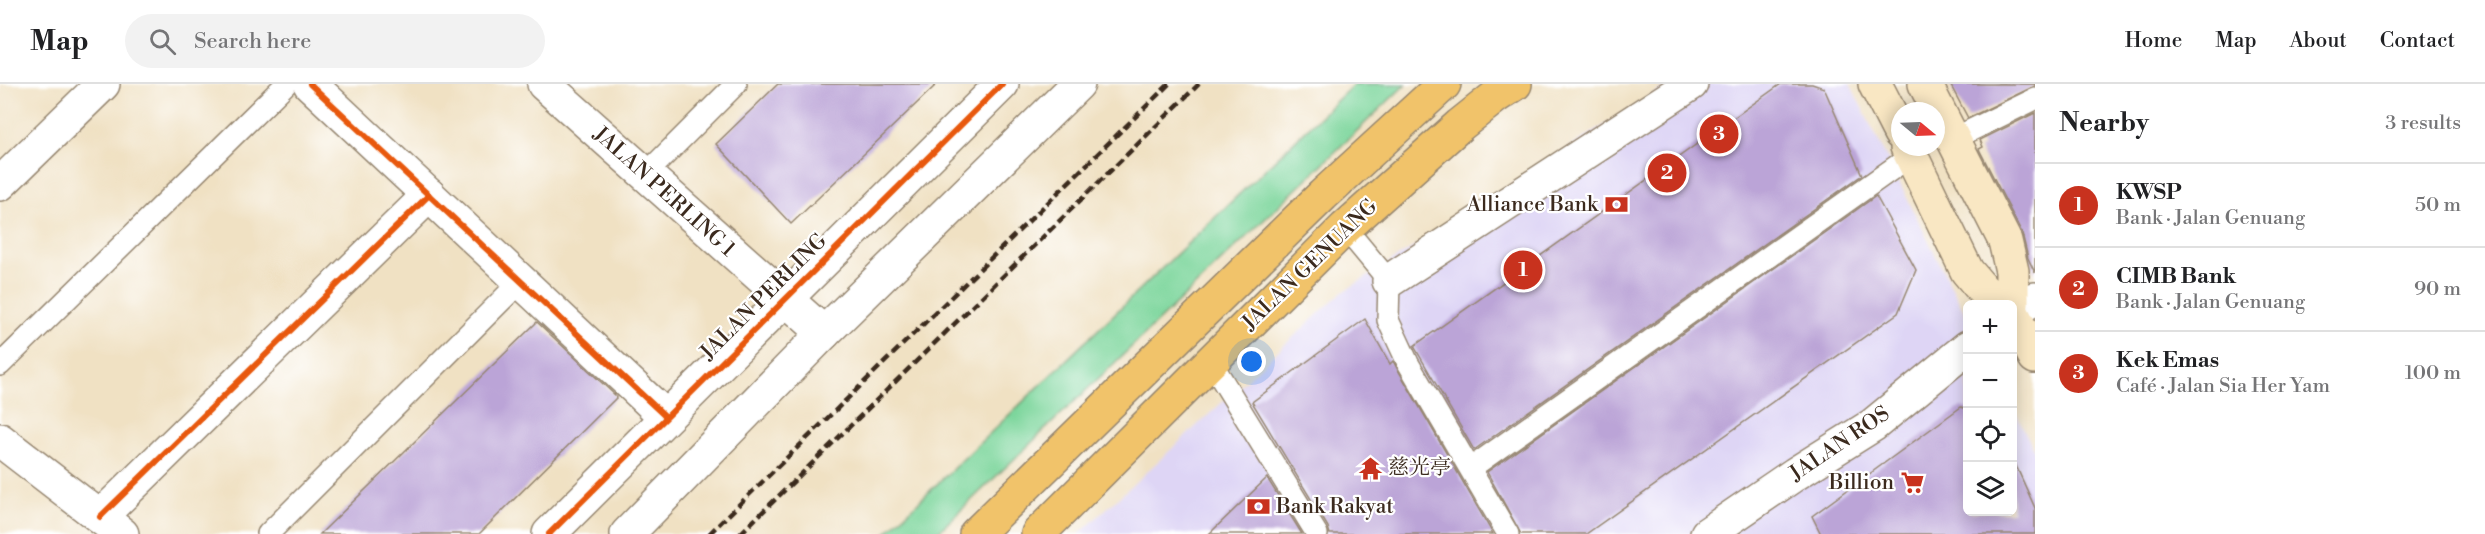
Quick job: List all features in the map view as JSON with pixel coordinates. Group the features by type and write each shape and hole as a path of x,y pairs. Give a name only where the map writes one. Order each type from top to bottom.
{"highway":[{"name":"JALAN GENUANG","path":"976,534 1323,195 1444,84"},
{"name":"JALAN GENUANG","path":"1038,534 1345,228 1460,125 1515,84"}],"street":[{"path":"0,184 104,84"},
{"path":"310,84 666,417"},
{"name":"JALAN PERLING 1","path":"544,84 824,333"},
{"name":"JALAN PERLING","path":"549,534 1002,84"},
{"path":"627,534 824,333 1078,84"},
{"path":"1389,282 1691,84"},
{"path":"1875,84 1891,115"},
{"path":"1925,84 2005,241 2012,271 2012,300"},
{"path":"1911,156 1967,271 1983,290 1997,300"},
{"path":"0,440 103,528 429,195"},
{"path":"2017,309 2035,299"},
{"path":"2017,319 2035,357"},
{"name":"JALAN ROS","path":"1709,534 1795,474 1873,425 1963,351"}],"lane":[{"path":"0,364 286,84"},
{"path":"645,175 736,84"},
{"path":"1953,139 2035,99"},
{"path":"1471,468 1891,156"},
{"path":"1345,228 1389,282 1388,320 1408,363 1508,534"},
{"path":"268,534 521,281"},
{"path":"1211,362 1317,534"}],"shaded area":[{"path":"1669,84 1850,84 1963,310 1963,516 2017,516 2017,415 2035,452 2035,534 1079,534 1340,294"}],"green space":[{"path":"1354,84 1406,84 936,534 885,534"}],"building":[{"path":"778,84 937,84 791,224 716,144"},
{"path":"1781,84 1812,84 1824,88 1862,175 1474,450 1414,346"},
{"path":"1950,84 2035,84 2035,86 1968,118"},
{"path":"2035,113 2035,273 2028,258 2022,233 1979,149 1983,147 1980,140"},
{"path":"1876,196 1916,270 1898,313 1586,534 1521,534 1487,472"},
{"name":"慈光亭","path":"1365,319 1390,364 1393,361 1493,534 1330,534 1328,527 1252,402"},
{"path":"537,322 617,397 479,534 320,534"},
{"name":"Billion","path":"1961,407 1963,408 1963,516 2017,516 2017,468 2035,508 2035,534 1821,534 1812,516"},
{"name":"Bank Rakyat","path":"1267,478 1302,534 1209,534"}],"railway":[{"path":"709,534 1169,84"},
{"path":"740,534 1199,84"}],"cycle path":[{"path":"310,84 666,417"},
{"path":"549,534 1002,84"},
{"path":"100,517 429,195"}],"place":[{"name":"Kek Emas","path":"1719,134"},
{"name":"CIMB Bank","path":"1667,173"},
{"name":"Alliance Bank","path":"1616,205"},
{"name":"KWSP","path":"1523,270"},
{"name":"慈光亭","path":"1370,468"},
{"name":"Billion","path":"1912,483"},
{"name":"Bank Rakyat","path":"1258,507"}]}
